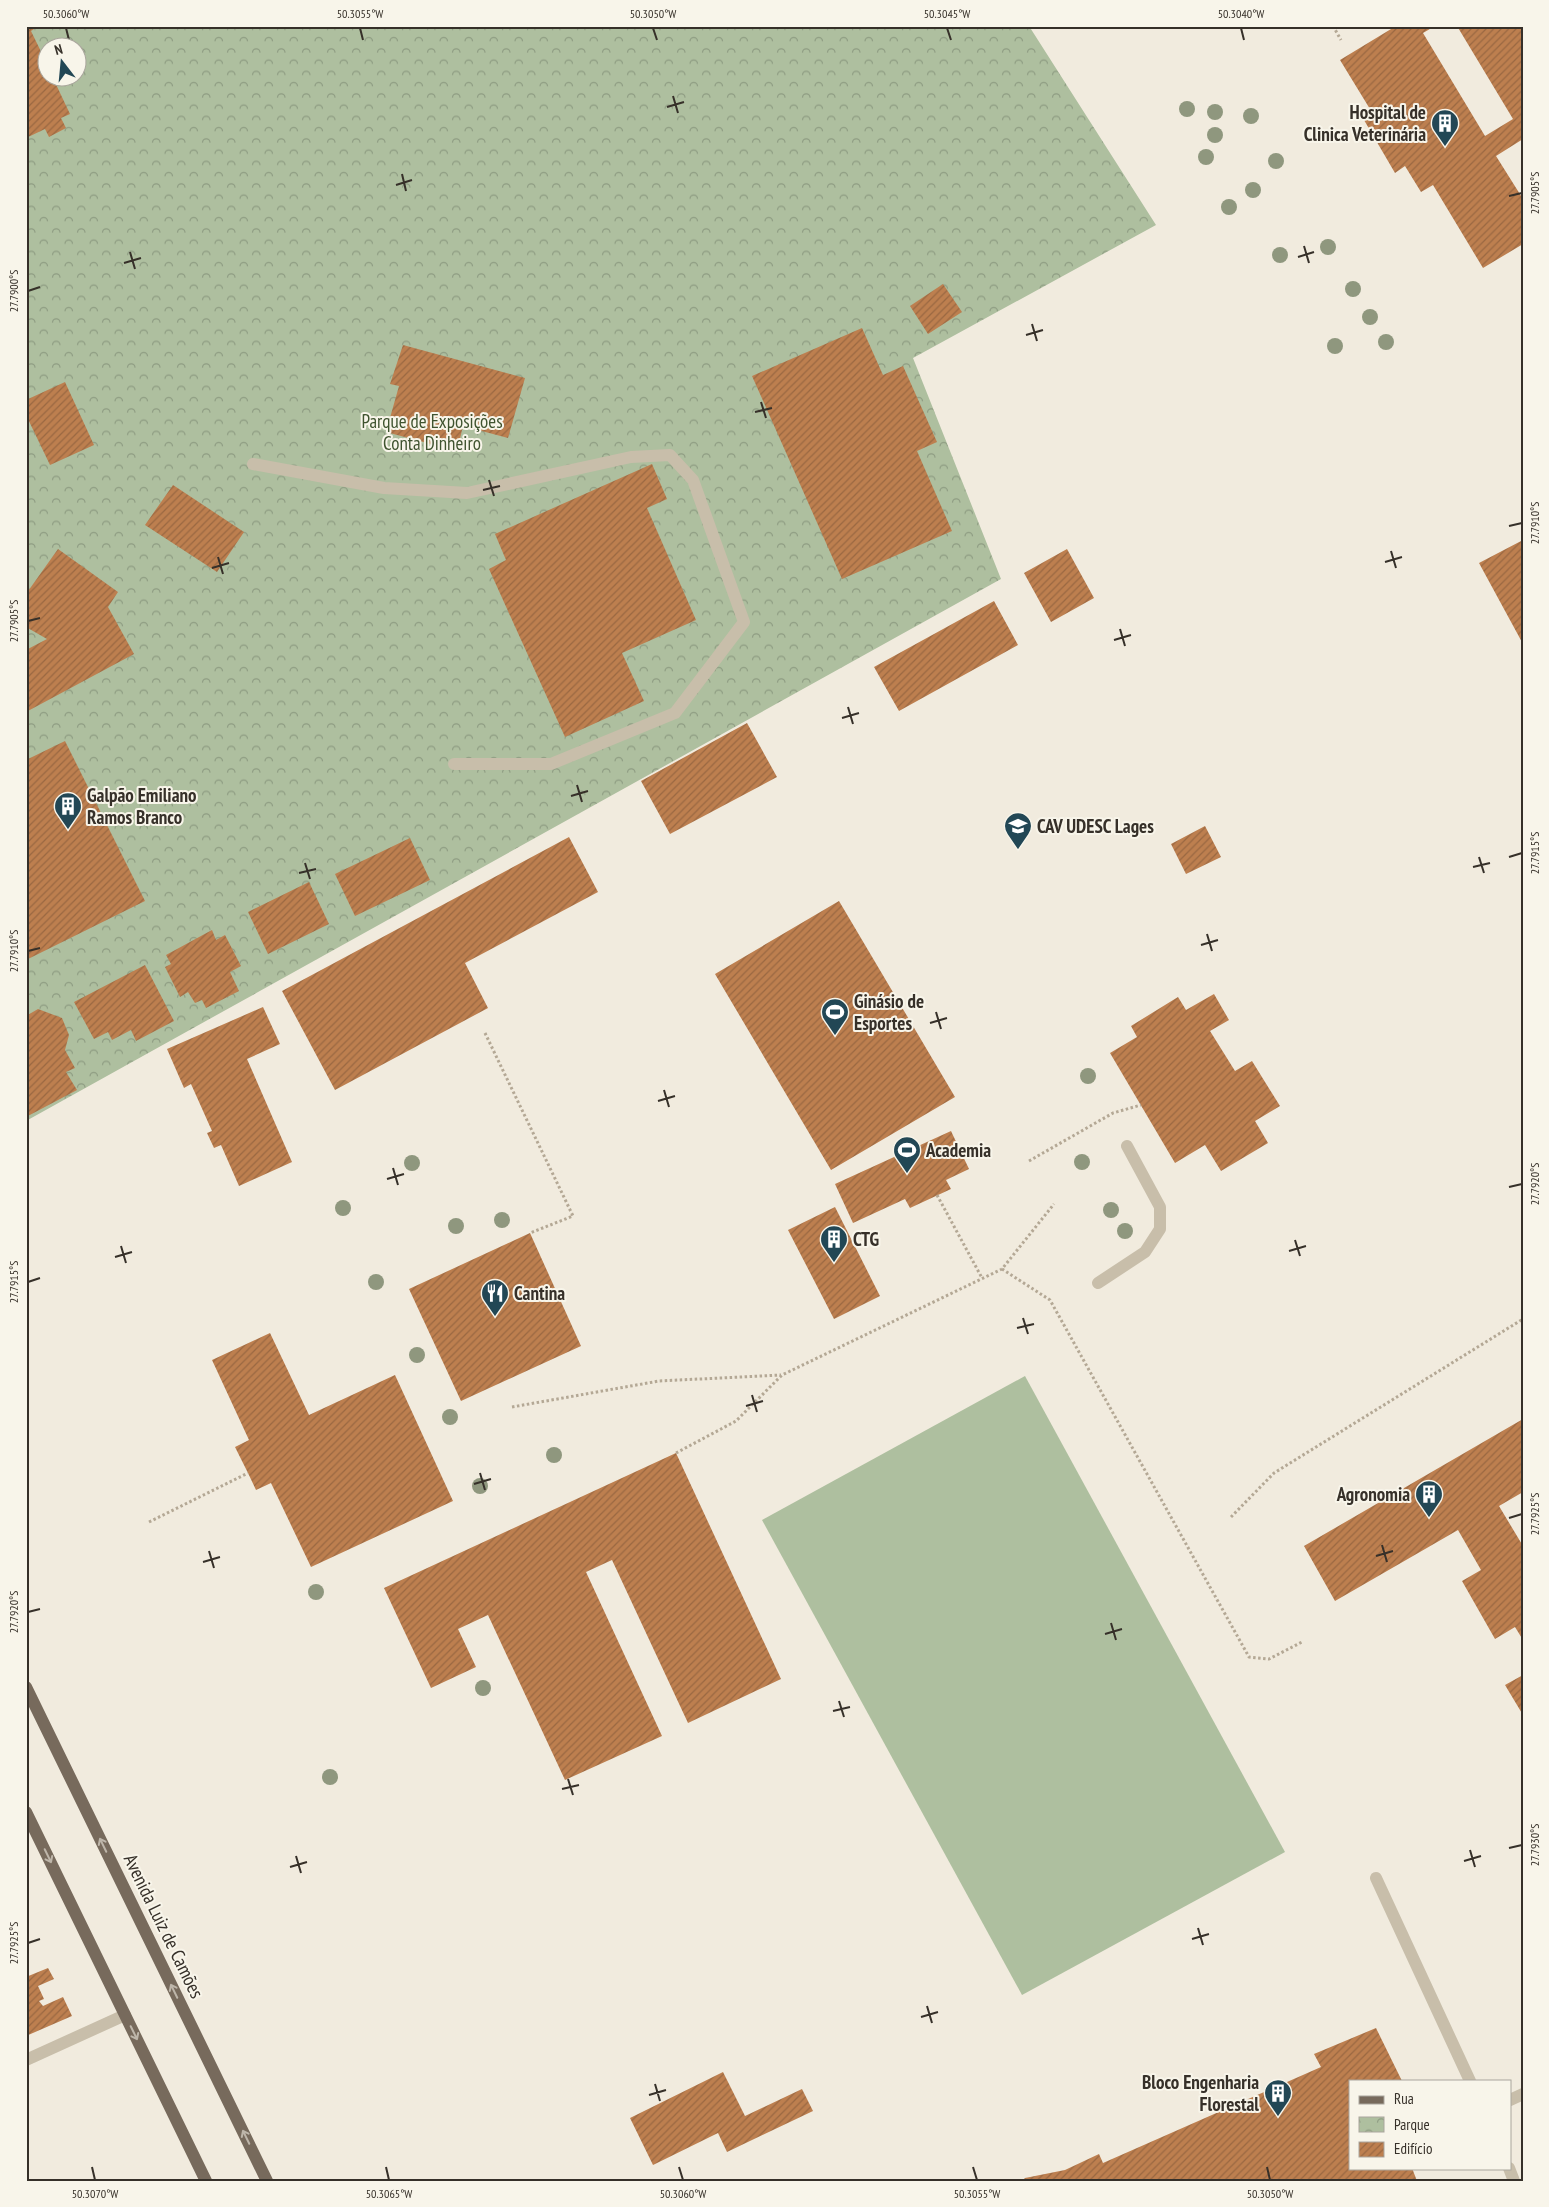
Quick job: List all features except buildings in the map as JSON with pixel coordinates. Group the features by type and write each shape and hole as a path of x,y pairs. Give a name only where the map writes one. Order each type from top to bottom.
{"main road":[{"name":"Avenida Luiz de Camões","path":"26,1687 267,2181"},
{"path":"26,1812 206,2181"}],"street":[{"path":"253,464 384,488 467,493 631,457 670,455 693,480 744,622 675,713 551,764 454,764"},
{"path":"1098,1283 1145,1252 1160,1229 1160,1207 1127,1146"},
{"path":"1376,1878 1470,2080"},
{"path":"26,2060 125,2015"}],"path":[{"path":"1333,26 1341,40"},
{"path":"485,1033 573,1216 530,1233"},
{"path":"1029,1160 1113,1113 1141,1105"},
{"path":"937,1195 982,1278"},
{"path":"676,1453 736,1421 782,1375 1002,1269 1054,1204"},
{"path":"1002,1269 1050,1300 1249,1656 1269,1659 1302,1642"},
{"path":"1231,1517 1274,1473 1523,1319"},
{"path":"512,1407 659,1381 782,1375"},
{"path":"150,1522 248,1473"}],"green space":[{"name":"Parque de Exposições Conta Dinheiro","path":"26,26 1029,26 1156,225 913,358 1001,579 26,1121"},
{"path":"1025,1376 1285,1852 1022,1995 762,1520"}],"place":[{"name":"Hospital de Clinica Veterinária","path":"1445,147"},
{"name":"Galpão Emiliano Ramos Branco","path":"68,830"},
{"name":"CAV UDESC Lages","path":"1018,850"},
{"name":"Ginásio de Esportes","path":"835,1036"},
{"name":"Academia","path":"907,1174"},
{"name":"CTG","path":"834,1263"},
{"name":"Cantina","path":"495,1317"},
{"name":"Agronomia","path":"1429,1518"},
{"name":"Bloco Engenharia Florestal","path":"1278,2117"}]}
